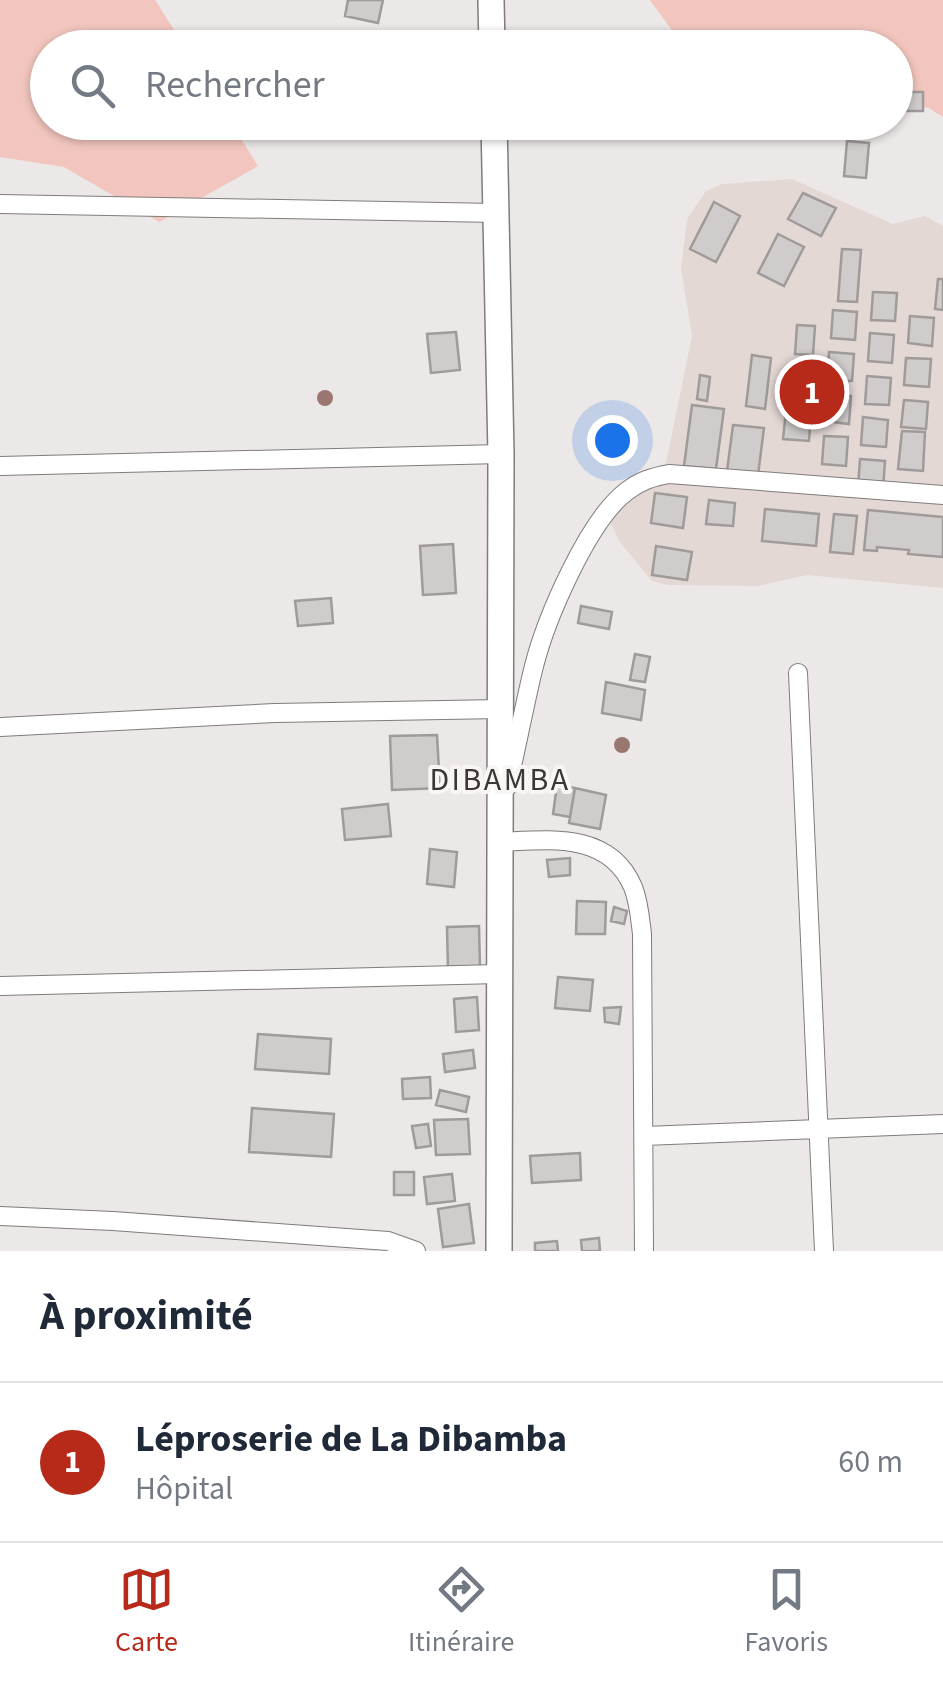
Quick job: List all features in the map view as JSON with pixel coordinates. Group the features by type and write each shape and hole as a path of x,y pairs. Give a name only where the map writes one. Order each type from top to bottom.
{"main road":[{"path":"491,0 492,30"},
{"path":"494,140 501,454 499,1251"}],"street":[{"path":"0,204 496,213"},
{"path":"0,466 501,454"},
{"path":"644,1251 642,934 632,885 605,853 588,844 500,829 535,663 558,601 582,548 605,513 625,492 649,477 669,474 943,495"},
{"path":"798,674 824,1251"},
{"path":"0,727 276,714 500,710"},
{"path":"0,986 499,974"},
{"path":"644,1136 943,1124"},
{"path":"0,1216 388,1240 416,1251"}],"shaded area":[{"path":"0,0 155,0 174,30 30,30 30,140 242,140 258,166 159,222 64,167 0,157"},
{"path":"650,0 943,0 943,117 929,108 913,105 913,30 672,30"},
{"path":"792,179 893,224 925,216 943,226 943,588 807,575 758,586 668,585 652,581 619,541 609,519 666,463 692,336 681,268 687,219 706,191 722,184"}],"building":[{"path":"348,0 383,0 378,23 345,16"},
{"path":"913,92 923,92 923,111 913,111"},
{"path":"847,141 869,143 866,178 844,176"},
{"path":"803,193 836,208 821,236 788,219"},
{"path":"714,202 740,216 716,262 690,249"},
{"path":"778,234 804,247 784,286 758,273"},
{"path":"842,249 861,250 857,302 838,301"},
{"path":"938,279 943,279 943,310 935,309"},
{"path":"873,292 897,293 895,321 871,320"},
{"path":"833,310 857,312 855,340 831,338"},
{"path":"910,316 934,318 932,346 908,343"},
{"path":"797,325 815,326 813,355 795,354"},
{"path":"456,332 460,370 431,373 427,334"},
{"path":"870,333 894,335 892,363 868,361"},
{"path":"829,352 854,354 852,381 827,380"},
{"path":"752,355 771,358 765,409 746,406"},
{"path":"906,358 931,359 929,387 904,385"},
{"path":"788,369 814,371 812,400 786,398"},
{"path":"700,375 710,377 707,401 697,399"},
{"path":"867,376 891,378 889,405 865,404"},
{"path":"826,393 851,396 849,424 824,421"},
{"path":"904,400 928,402 926,429 901,427"},
{"path":"692,405 724,409 716,469 684,466"},
{"path":"786,410 811,413 809,441 783,439"},
{"path":"863,417 888,420 886,447 861,445"},
{"path":"733,425 764,428 758,475 727,471"},
{"path":"902,431 925,432 923,471 898,469"},
{"path":"824,436 848,437 846,466 822,464"},
{"path":"860,459 885,461 883,489 858,487"},
{"path":"655,493 687,497 683,528 651,523"},
{"path":"709,500 735,503 733,526 706,524"},
{"path":"765,509 819,514 816,546 762,541"},
{"path":"868,510 943,517 943,557 877,547 877,551 864,550"},
{"path":"834,514 857,516 853,554 830,552"},
{"path":"453,544 456,593 423,595 420,546"},
{"path":"656,546 692,552 687,580 652,575"},
{"path":"331,598 333,623 298,626 295,601"},
{"path":"581,606 612,612 609,629 578,623"},
{"path":"635,654 650,657 645,682 630,680"},
{"path":"606,682 645,690 641,720 602,713"},
{"path":"437,735 440,788 392,790 390,736"},
{"path":"557,785 575,788 570,817 553,814"},
{"path":"575,788 606,795 600,829 569,823"},
{"path":"388,804 391,836 345,840 342,809"},
{"path":"430,849 457,852 454,887 427,884"},
{"path":"570,858 570,875 549,877 547,860"},
{"path":"577,901 606,902 605,934 576,934"},
{"path":"614,907 627,911 624,924 611,921"},
{"path":"479,926 480,968 448,970 447,927"},
{"path":"558,977 593,980 590,1011 555,1008"},
{"path":"477,997 479,1030 456,1032 454,999"},
{"path":"621,1007 619,1024 605,1022 604,1008"},
{"path":"258,1034 331,1039 329,1074 255,1069"},
{"path":"473,1050 475,1068 445,1072 443,1054"},
{"path":"430,1077 431,1098 403,1099 402,1079"},
{"path":"440,1090 469,1097 466,1112 436,1105"},
{"path":"252,1108 334,1114 331,1157 249,1152"},
{"path":"468,1119 470,1154 436,1155 434,1120"},
{"path":"428,1124 431,1146 416,1148 412,1126"},
{"path":"580,1153 581,1180 532,1183 530,1156"},
{"path":"394,1172 414,1172 414,1195 394,1195"},
{"path":"452,1174 455,1201 427,1204 424,1177"},
{"path":"469,1204 474,1243 443,1247 438,1209"},
{"path":"599,1238 600,1251 582,1251 581,1240"},
{"path":"557,1241 558,1251 535,1251 535,1243"}],"place":[{"name":"Léproserie de La Dibamba","path":"812,392"}],"district":[{"name":"DIBAMBA","path":"500,780"}]}
